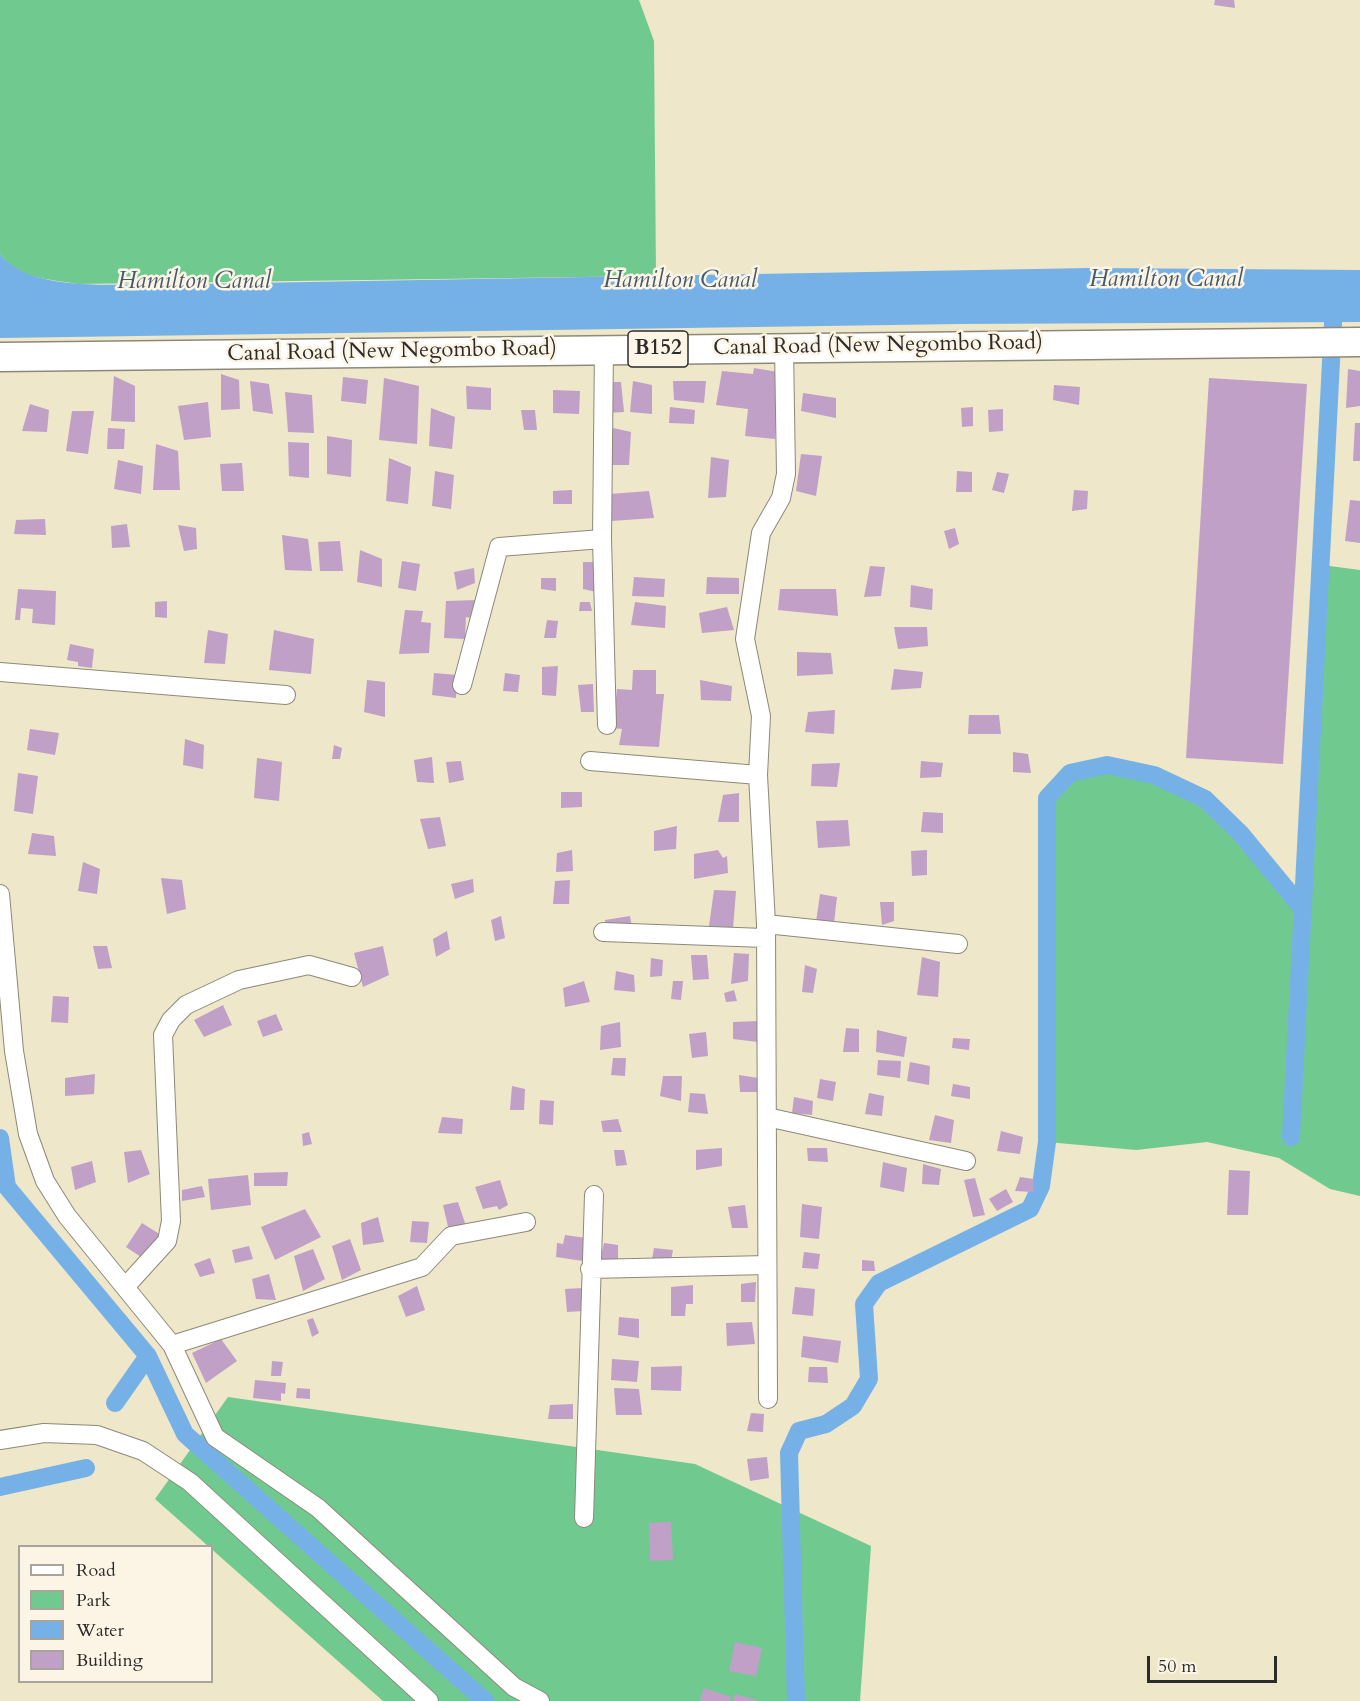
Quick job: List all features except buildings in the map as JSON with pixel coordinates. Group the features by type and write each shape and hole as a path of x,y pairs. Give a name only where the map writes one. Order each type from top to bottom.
{"main road":[{"name":"Canal Road (New Negombo Road)","path":"0,357 784,347 1356,343"}],"street":[{"path":"768,1400 765,931 758,776 761,716 745,639 761,533 781,498 786,474 784,347"},
{"path":"604,349 602,539 607,725"},
{"path":"462,686 499,547 602,539"},
{"path":"0,672 286,695"},
{"path":"590,762 758,776"},
{"path":"0,894 14,1052 28,1134 45,1181 61,1207 172,1345 215,1437 318,1508 514,1688 540,1701"},
{"path":"603,932 765,931 958,944"},
{"path":"126,1286 167,1241 171,1221 163,1035 171,1020 186,1005 239,980 309,965 352,977"},
{"path":"767,1117 966,1161"},
{"path":"584,1518 594,1196"},
{"path":"172,1345 422,1268 451,1236 526,1222"},
{"path":"590,1269 767,1265"},
{"path":"0,1440 45,1433 97,1435 142,1451 190,1482 429,1701"}],"green space":[{"path":"0,0 639,0 654,41 656,276 77,284 25,273 16,269 0,254"},
{"path":"1322,565 1360,570 1360,1196 1330,1189 1279,1158 1207,1142 1136,1150 1047,1142 1047,798 1069,774 1083,769 1100,767 1125,769 1164,779 1190,791 1211,806 1230,824 1302,907"},
{"path":"228,1397 695,1464 871,1546 860,1701 383,1701 213,1550 213,1545 207,1545 155,1499"}],"water":[{"name":"Hamilton Canal","path":"0,254 12,266 28,274 66,283 106,285 1090,268 1360,270 1360,322 960,324 0,338"}],"waterway":[{"path":"1291,1137 1334,304"},
{"path":"796,1701 789,1453 799,1431 826,1424 853,1406 869,1379 864,1304 879,1283 1030,1209 1041,1186 1047,1142 1047,798 1070,773 1107,765 1154,775 1205,799 1241,834 1302,908"},
{"path":"0,1138 7,1187 148,1356 185,1434 485,1701"},
{"path":"115,1403 148,1356"},
{"path":"0,1487 86,1468"}]}
